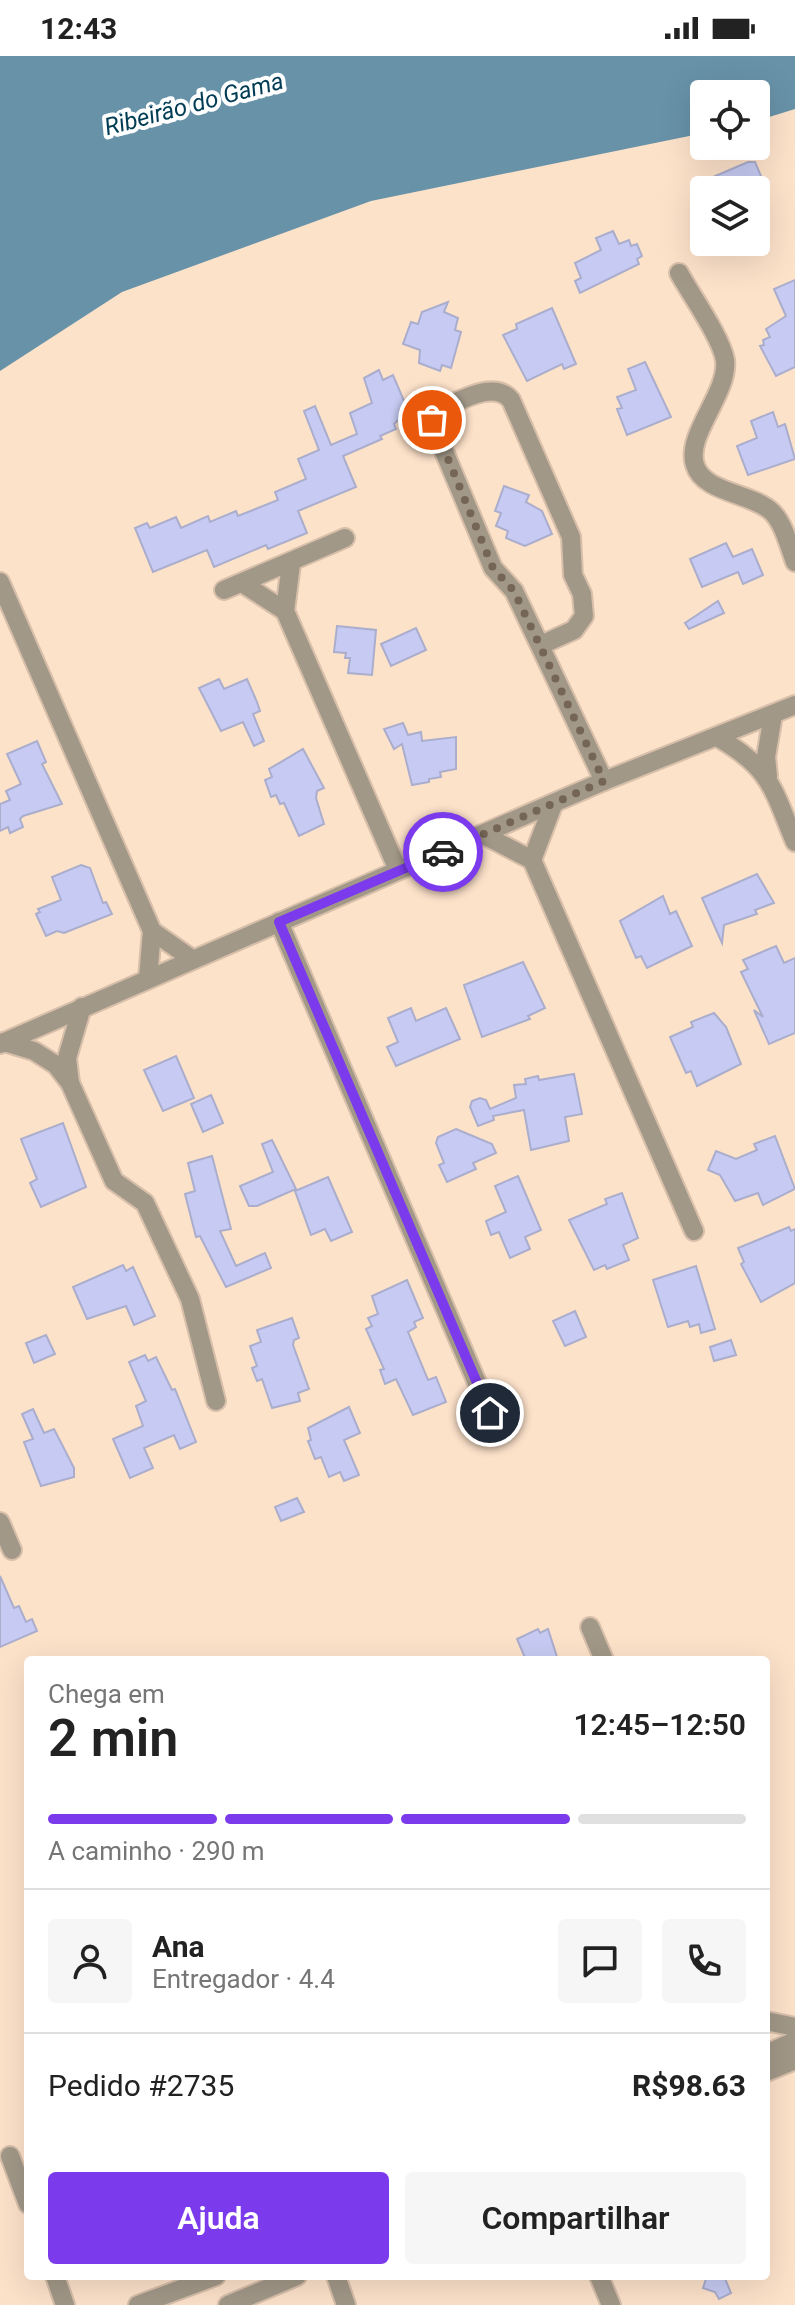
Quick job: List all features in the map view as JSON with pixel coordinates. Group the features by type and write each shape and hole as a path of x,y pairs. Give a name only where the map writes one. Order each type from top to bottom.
{"street":[{"path":"679,273 725,360 721,381 693,451 694,464 707,481 769,508 777,517 795,562"},
{"path":"541,645 574,630 584,616 582,594 573,575 571,537 511,400 506,393 492,390 438,410 433,425 493,568 514,591 604,781"},
{"path":"224,590 291,564 345,538"},
{"path":"291,564 285,611 398,870"},
{"path":"0,582 152,931 148,978"},
{"path":"242,583 285,611"},
{"path":"2,1043 604,781 795,705"},
{"path":"773,715 766,757 768,776 795,842"},
{"path":"717,737 754,760 768,776"},
{"path":"532,860 553,805"},
{"path":"484,835 532,860 694,1231"},
{"path":"279,922 490,1413"},
{"path":"152,931 192,959"},
{"path":"70,1083 67,1058 82,1007"},
{"path":"2,1043 34,1051 56,1065 70,1083 114,1181 145,1203 190,1299 216,1401"},
{"path":"0,1522 12,1550"},
{"path":"590,1627 602,1656"},
{"path":"770,2022 795,2027"},
{"path":"770,2052 795,2041"},
{"path":"770,2070 795,2060"},
{"path":"10,2156 24,2193"},
{"path":"56,2280 65,2305"},
{"path":"138,2305 205,2280"},
{"path":"228,2305 287,2280"},
{"path":"337,2280 346,2305"},
{"path":"601,2280 611,2305"}],"water":[{"name":"Ribeirão do Gama","path":"0,56 795,56 795,109 770,117 770,80 690,80 690,136 371,201 122,292 0,371"}],"building":[{"path":"755,162 761,176 715,176"},
{"path":"613,231 619,244 629,240 631,246 637,244 642,256 637,259 639,264 580,293 575,281 581,278 575,263 601,250 596,238"},
{"path":"795,280 795,367 776,376 760,346 764,345 763,340 770,337 766,329 786,316 774,289"},
{"path":"448,302 444,312 458,318 455,330 461,332 451,368 442,365 440,371 419,363 420,350 403,344 411,322 418,324 422,312"},
{"path":"552,308 576,364 564,369 562,364 527,381 503,335 517,329 516,324"},
{"path":"645,362 671,417 627,435 617,409 622,408 617,397 636,390 628,369"},
{"path":"379,370 383,380 393,375 410,415 398,420 394,424 396,429 380,436 382,439 343,456 356,487 298,511 307,533 268,549 266,545 214,567 207,550 153,572 135,528 147,523 150,528 176,517 181,528 208,516 210,522 236,511 238,516 278,500 275,492 306,479 298,459 319,450 304,411 315,406 331,445 357,434 350,413 372,403 364,378"},
{"path":"773,412 778,427 785,424 795,459 748,475 737,446 757,438 751,421"},
{"path":"504,486 529,495 526,502 542,511 552,534 525,546 506,538 508,531 496,526 501,513 495,511"},
{"path":"726,543 733,557 752,549 763,575 743,584 738,572 702,587 690,559"},
{"path":"718,601 724,613 689,629 685,623"},
{"path":"337,626 376,630 372,675 348,673 350,658 345,658 346,653 334,652"},
{"path":"416,628 426,650 391,666 381,644"},
{"path":"219,679 224,689 247,679 260,711 253,714 264,741 254,746 243,722 221,731 199,688"},
{"path":"403,723 408,735 421,732 422,741 456,737 456,769 440,772 441,777 429,779 429,782 412,785 402,744 394,749 384,729"},
{"path":"37,741 46,762 42,764 62,804 23,816 20,819 23,827 10,833 8,827 0,831 0,804 10,800 6,791 21,784 7,754"},
{"path":"303,749 324,788 317,791 316,798 324,824 299,836 284,803 280,804 276,795 271,797 265,780 272,777 269,769"},
{"path":"81,865 90,868 103,903 106,902 112,914 64,933 57,931 46,936 36,914 40,912 38,909 61,900 52,877"},
{"path":"757,874 774,903 755,910 757,914 724,925 722,943 702,898"},
{"path":"663,896 670,914 676,911 692,946 647,968 641,956 636,958 620,921"},
{"path":"776,946 784,963 795,958 795,1033 769,1044 754,1010 763,1017 741,972 748,969 743,960"},
{"path":"523,962 545,1008 528,1016 530,1019 482,1037 464,985"},
{"path":"411,1008 416,1021 446,1008 460,1039 396,1066 387,1047 398,1042 388,1018"},
{"path":"714,1013 726,1027 741,1064 697,1086 691,1071 686,1073 670,1037 693,1027 691,1022"},
{"path":"176,1056 194,1098 163,1111 144,1070"},
{"path":"574,1074 582,1114 565,1117 569,1141 531,1150 524,1110 493,1116 494,1120 478,1126 470,1107 472,1101 480,1098 486,1100 490,1109 516,1098 514,1085 526,1084 525,1079 538,1076 539,1080"},
{"path":"211,1095 223,1123 203,1132 191,1104"},
{"path":"63,1123 86,1187 41,1207 30,1183 37,1179 21,1139"},
{"path":"456,1129 492,1144 496,1153 473,1163 476,1169 447,1182 439,1165 444,1163 436,1143 438,1137"},
{"path":"775,1136 795,1189 763,1205 758,1193 735,1201 720,1175 708,1170 716,1151 736,1159 757,1150 754,1144"},
{"path":"272,1140 296,1189 257,1206 249,1206 240,1186 273,1172 262,1144"},
{"path":"212,1156 231,1229 220,1231 236,1266 265,1253 271,1268 226,1287 200,1236 196,1237 185,1194 195,1191 188,1163"},
{"path":"518,1176 541,1230 525,1237 530,1249 510,1258 499,1232 491,1235 486,1221 506,1212 495,1186"},
{"path":"328,1177 352,1232 331,1241 325,1229 311,1235 295,1191"},
{"path":"622,1193 638,1238 623,1245 629,1260 607,1269 605,1265 594,1270 569,1220 607,1204 605,1199"},
{"path":"789,1227 791,1231 795,1229 795,1283 761,1302 741,1264 744,1262 738,1248"},
{"path":"123,1265 126,1271 133,1267 155,1316 134,1325 126,1306 87,1319 73,1287"},
{"path":"696,1266 715,1329 701,1333 699,1324 690,1327 688,1321 668,1327 653,1280"},
{"path":"407,1280 423,1318 414,1322 416,1327 408,1332 428,1380 436,1377 446,1402 413,1415 396,1379 385,1384 380,1370 384,1369 366,1329 372,1326 368,1318 378,1314 372,1296"},
{"path":"575,1311 586,1337 565,1346 553,1321"},
{"path":"292,1318 299,1338 294,1340 293,1345 309,1389 298,1393 300,1401 272,1408 262,1379 257,1381 252,1368 257,1366 250,1346 261,1342 257,1330"},
{"path":"46,1335 55,1354 34,1363 26,1343"},
{"path":"731,1340 736,1355 714,1361 710,1347"},
{"path":"145,1355 148,1361 156,1357 172,1390 175,1389 196,1442 180,1449 174,1435 144,1448 153,1468 130,1478 113,1439 143,1426 136,1406 146,1401 129,1362"},
{"path":"349,1407 360,1433 344,1440 359,1475 344,1481 340,1472 329,1477 321,1457 315,1459 308,1441 311,1440 308,1428"},
{"path":"33,1409 44,1433 54,1429 74,1468 74,1477 41,1486 24,1442 33,1439 22,1414"},
{"path":"297,1498 304,1512 281,1521 275,1507"},
{"path":"0,1576 14,1608 19,1606 26,1622 32,1619 37,1631 0,1647"},
{"path":"538,1629 540,1633 548,1629 557,1656 524,1656 517,1639"},
{"path":"706,2280 726,2280 731,2293 719,2299 715,2292 703,2288"}],"way so far":[{"path":"432,420 481,543 493,568 514,591 604,781 443,852"}],"route":[{"path":"443,852 279,922 490,1413"}]}
